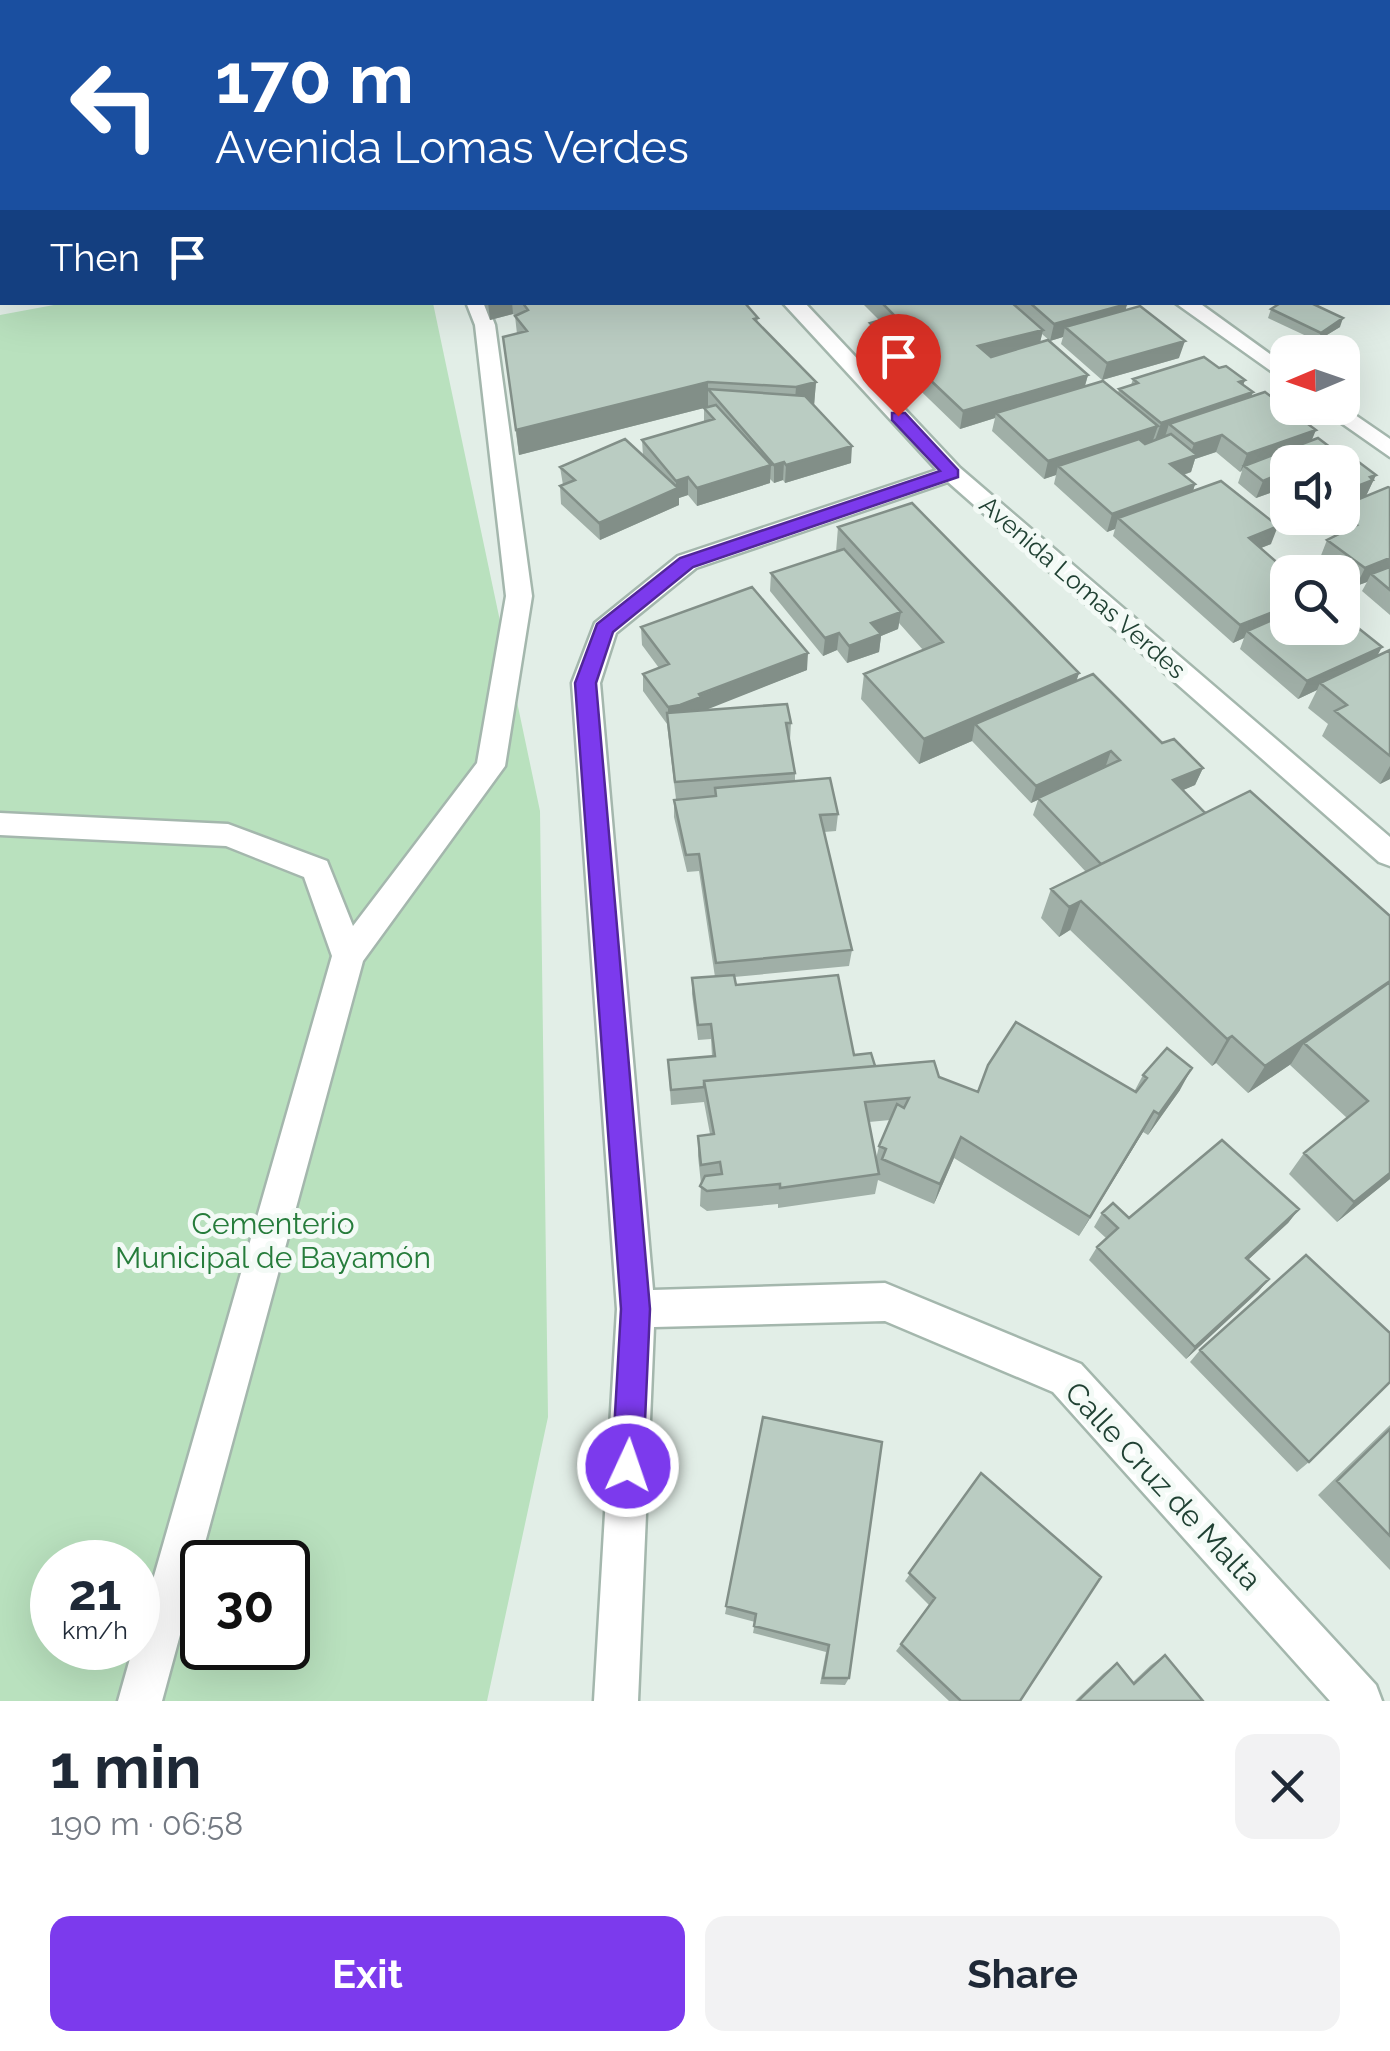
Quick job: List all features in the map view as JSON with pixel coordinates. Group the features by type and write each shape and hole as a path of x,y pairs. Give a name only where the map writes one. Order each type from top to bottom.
{"street":[{"path":"140,1701 348,956 491,766 519,596 485,325 477,305"},
{"name":"Avenida Lomas Verdes","path":"795,305 952,474 1390,854"},
{"path":"1188,305 1270,363"},
{"path":"1355,425 1390,450"},
{"path":"616,1701 636,1309 586,683 604,629 686,562 952,474"},
{"path":"0,824 228,836 316,868 348,956"},
{"name":"Calle Cruz de Malta","path":"636,1309 885,1302 1067,1378 1360,1701"}],"green space":[{"name":"Cementerio Municipal de Bayamón","path":"54,305 433,305 540,811 548,1417 487,1701 0,1701 0,315"}],"building":[{"path":"524,305 747,305 758,318 754,319 816,382 796,387 708,382 516,430 503,337 527,331 515,316 528,310"},
{"path":"884,305 1014,305 1043,330 978,346 991,357 1048,340 1088,375 963,411 870,323 895,316"},
{"path":"1032,305 1123,305 1054,324"},
{"path":"1277,305 1315,305 1343,318 1321,333 1271,309"},
{"path":"1140,306 1185,341 1107,363 1065,327"},
{"path":"1204,357 1219,368 1226,366 1245,380 1239,382 1253,392 1161,423 1119,389 1138,383 1133,379"},
{"path":"1103,381 1158,426 1048,461 996,413"},
{"path":"708,389 805,396 852,446 774,465"},
{"path":"1265,392 1270,396 1270,425 1309,425 1316,430 1247,454 1222,435 1194,444 1169,424"},
{"path":"716,405 771,465 697,488 688,477 676,481 642,440 714,419 704,408"},
{"path":"1171,434 1197,455 1170,464 1195,484 1112,514 1058,466 1139,439 1145,444"},
{"path":"1318,438 1327,445 1300,445"},
{"path":"625,439 678,488 599,523 560,486 575,480 560,467"},
{"path":"1270,456 1270,478 1263,481 1244,466"},
{"path":"1360,463 1376,475 1370,477 1373,480 1360,485"},
{"path":"1221,481 1270,520 1270,529 1249,538 1270,556 1270,613 1240,625 1118,518"},
{"path":"1390,488 1390,558 1365,568 1360,564 1360,555 1347,555 1327,540 1337,535 1360,535 1360,499"},
{"path":"912,503 1079,673 924,739 864,674 943,642 838,527"},
{"path":"844,549 901,612 871,623 881,634 849,646 839,633 825,638 771,573"},
{"path":"1390,567 1390,590 1371,574"},
{"path":"752,587 808,653 668,707 643,674 669,664 641,627"},
{"path":"1270,621 1270,645 1360,645 1360,629 1382,647 1307,681 1247,631"},
{"path":"1390,650 1390,756 1335,711 1347,705 1320,683"},
{"path":"1093,674 1162,743 1174,739 1203,768 1173,780 1205,813 1101,864 1038,798 1120,760 1111,751 1036,786 975,724"},
{"path":"787,704 791,723 786,723 795,773 675,782 667,713"},
{"path":"830,778 838,814 820,815 852,950 716,963 699,854 686,855 674,800 716,796 715,788"},
{"path":"1250,791 1390,916 1390,981 1265,1066 1232,1036 1227,1039 1081,901 1069,907 1051,889"},
{"path":"734,975 736,985 838,975 854,1055 871,1053 875,1066 704,1081 704,1087 671,1090 668,1060 715,1056 711,1024 698,1025 692,978"},
{"path":"1390,982 1390,1173 1354,1202 1304,1153 1368,1101 1304,1043"},
{"path":"1016,1022 1136,1092 1147,1078 1143,1075 1167,1048 1192,1068 1159,1114 1154,1111 1090,1217 961,1137 940,1184 882,1159 886,1149 879,1146 897,1104 904,1108 909,1098 865,1102 879,1174 780,1188 780,1184 707,1191 700,1186 705,1176 722,1174 720,1162 701,1165 698,1136 714,1134 704,1081 934,1061 939,1077 978,1092 988,1065"},
{"path":"1222,1140 1299,1209 1246,1258 1269,1279 1195,1347 1097,1247 1118,1228 1102,1213 1113,1203 1129,1218"},
{"path":"1306,1255 1390,1333 1390,1382 1309,1462 1200,1350"},
{"path":"763,1417 882,1442 849,1678 823,1678 829,1645 754,1626 756,1614 726,1606"},
{"path":"1390,1429 1390,1536 1337,1481"},
{"path":"981,1473 1101,1577 1020,1701 961,1701 901,1644 935,1598 909,1573"},
{"path":"1165,1655 1203,1701 1078,1701 1117,1663 1134,1684"}],"route":[{"path":"628,1466 636,1309 586,683 604,629 686,562 952,474 898,416"}]}
